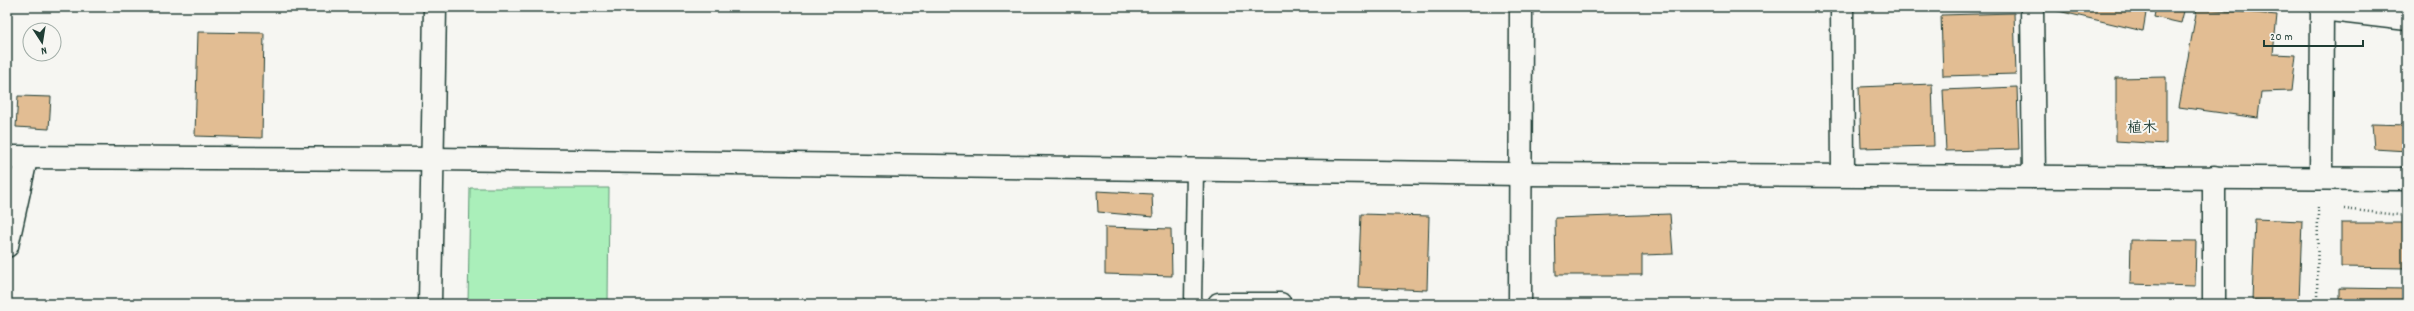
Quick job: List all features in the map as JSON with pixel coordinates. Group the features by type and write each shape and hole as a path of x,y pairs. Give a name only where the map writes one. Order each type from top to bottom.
{"street":[{"path":"430,304 434,159 435,7"},
{"path":"1520,304 1521,7"},
{"path":"1842,7 1843,175"},
{"path":"2032,7 2034,178"},
{"path":"2321,177 2322,8 2407,19"},
{"path":"7,246 16,158 434,159 1521,174 1843,175 2034,178 2321,177 2407,179"},
{"path":"2214,177 2214,304"},
{"path":"1219,304 1219,302 1280,304"}],"lane":[{"path":"1193,304 1195,170"}],"path":[{"path":"2317,304 2318,207"}],"green space":[{"path":"470,188 609,188 608,304 468,304"}],"building":[{"path":"2054,7 2147,7 2143,31 2054,10"},
{"path":"2156,7 2185,7 2181,23 2154,17"},
{"path":"2197,8 2277,15 2273,54 2296,55 2292,91 2261,92 2258,118 2179,107"},
{"path":"2014,13 2016,74 1943,76 1941,15"},
{"path":"198,32 264,33 262,138 195,136"},
{"path":"2166,77 2166,144 2116,141 2116,78"},
{"path":"1932,84 1934,146 1861,148 1859,87"},
{"path":"2017,87 2019,149 1946,151 1943,90"},
{"path":"18,96 51,97 49,129 16,127"},
{"path":"2372,124 2407,125 2407,151 2374,149"},
{"path":"1097,191 1152,194 1153,217 1098,212"},
{"path":"1361,214 1429,216 1427,290 1358,287"},
{"path":"1670,214 1673,254 1642,255 1642,275 1556,275 1555,218"},
{"path":"2255,219 2302,221 2299,302 2252,300"},
{"path":"2341,223 2407,223 2406,268 2341,267"},
{"path":"1105,227 1171,229 1172,276 1105,274"},
{"path":"2131,240 2196,241 2195,286 2130,284"},
{"path":"2339,288 2405,289 2404,304 2339,304"},
{"path":"1060,300 1121,300 1121,304 1060,304"}],"district":[{"name":"植木","path":"2142,129"}]}
